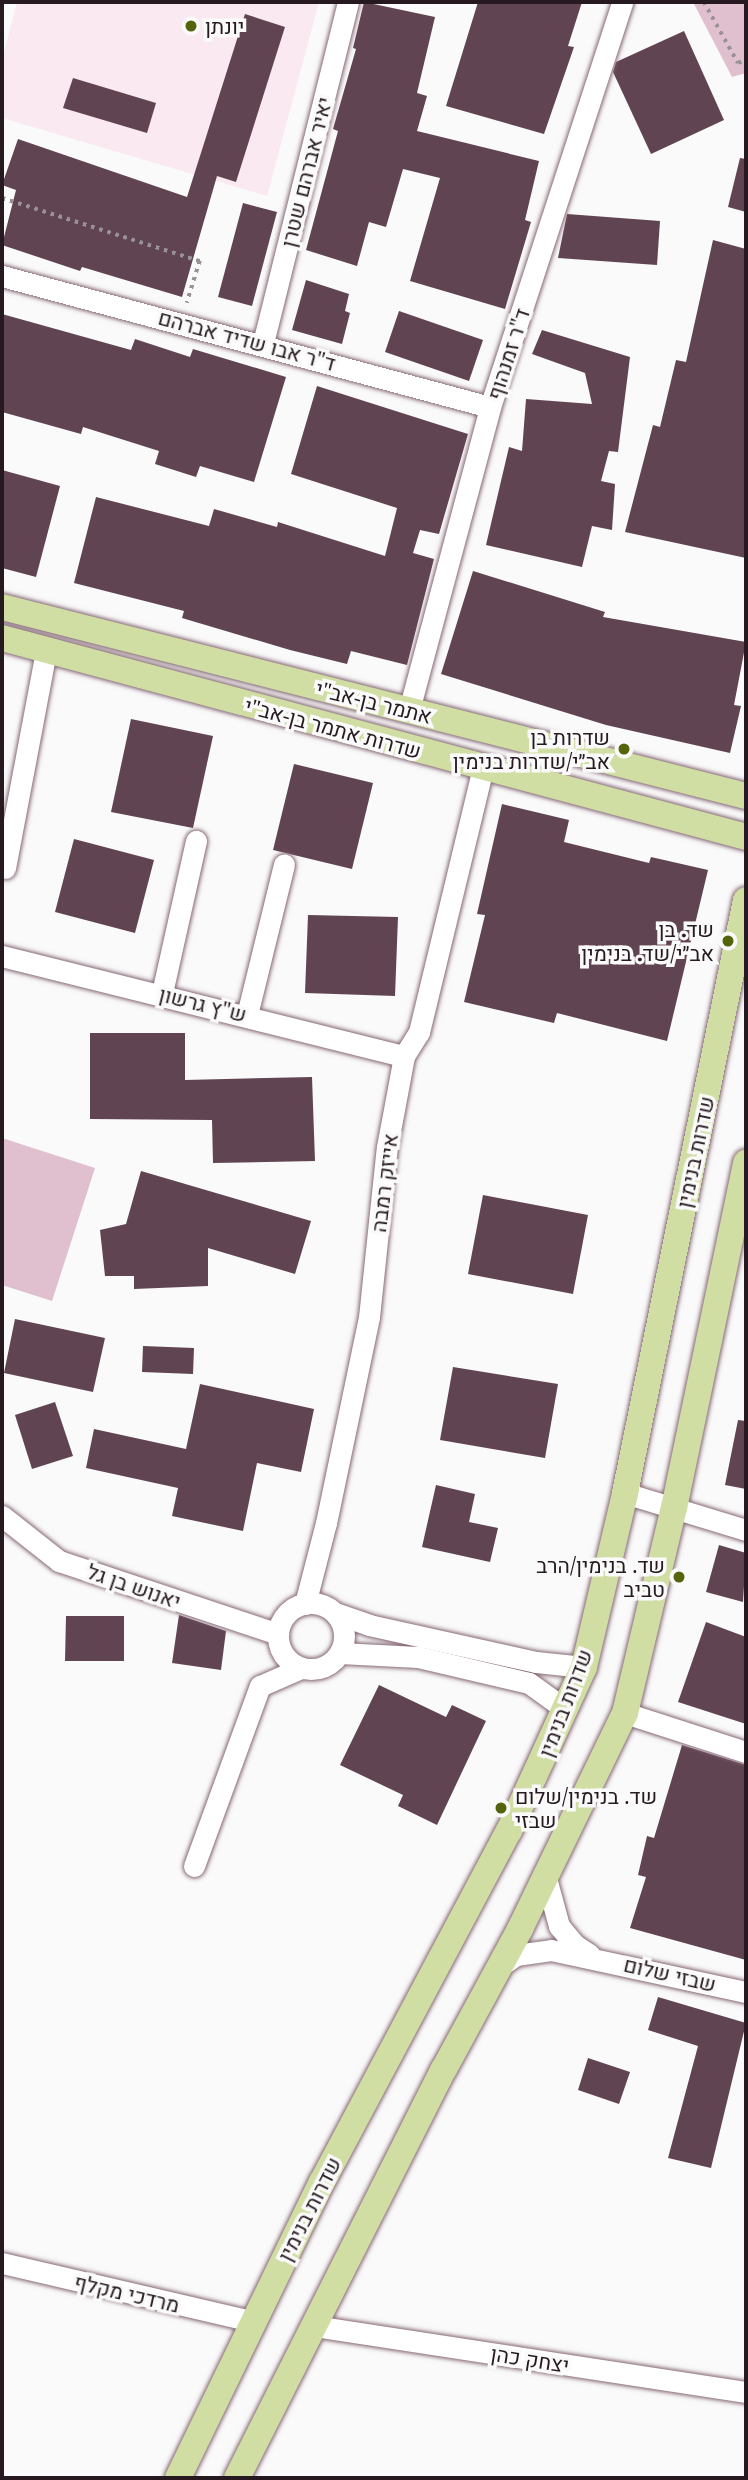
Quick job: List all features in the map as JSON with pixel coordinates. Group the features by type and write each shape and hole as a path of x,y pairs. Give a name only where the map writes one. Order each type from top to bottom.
{"main road":[{"name":"אתמר בן-אב\"י","path":"2,607 746,796"},
{"name":"שדרות אתמר בן-אב\"י","path":"2,638 746,837"},
{"name":"שדרות בנימין","path":"178,2478 252,2321 509,1831 583,1667 625,1493 746,900"},
{"path":"237,2478 546,1878 625,1713 674,1508 746,1162"}],"street":[{"name":"יאיר אברהם שטרן","path":"263,343 348,2"},
{"name":"ד\"ר זמנהוף","path":"409,710 490,407 622,2"},
{"name":"ד\"ר אבו שדיד אברהם","path":"2,276 263,343 490,407"},
{"path":"5,868 46,650"},
{"name":"אייזק רמבה","path":"305,1604 369,1317 387,1147 404,1056 419,1032 483,768"},
{"path":"162,993 196,841"},
{"path":"247,1015 284,864"},
{"name":"ש\"ץ גרשון","path":"2,956 162,993 404,1056"},
{"path":"625,1493 746,1530"},
{"name":"יאנוש בן גל","path":"2,1516 59,1561 278,1634"},
{"path":"301,1668 284,1655 278,1634 286,1615 305,1604 369,1625 510,1657 583,1667"},
{"path":"194,1866 260,1686 301,1668 323,1667 340,1653 344,1632 335,1613"},
{"path":"340,1653 418,1657 528,1683 565,1709"},
{"path":"625,1713 746,1752"},
{"name":"שבזי שלום","path":"546,1878 559,1926 575,1945 594,1956"},
{"name":"שבזי שלום","path":"499,1967 532,1951 594,1956 746,1992"},
{"name":"מרדכי מקלף","path":"2,2263 252,2321"},
{"name":"יצחק כהן","path":"314,2326 746,2392"}],"path":[{"path":"708,2 738,63 746,60"},
{"path":"2,198 200,261 182,322"}],"shaded area":[{"path":"17,2 319,2 267,196 2,118 2,60"},
{"path":"693,2 746,2 746,73 732,77"},
{"path":"2,1138 95,1168 52,1301 2,1285"}],"building":[{"path":"364,2 435,17 417,93 427,96 417,131 539,161 525,220 531,222 505,309 410,281 440,178 403,169 386,227 369,222 357,266 306,250 338,131 333,129 356,49 353,48"},
{"path":"478,2 582,2 568,46 574,47 544,134 446,106"},
{"path":"245,14 285,27 236,182 217,176 182,297 82,267 80,271 2,245 16,190 2,185 18,139 187,197"},
{"path":"684,31 724,120 651,154 613,72 616,62"},
{"path":"73,78 156,103 147,133 63,108"},
{"path":"740,158 746,159 746,212 728,207"},
{"path":"243,203 277,212 252,306 218,297"},
{"path":"567,214 660,221 657,265 558,258"},
{"path":"713,240 746,249 746,558 625,532 653,425 660,427 676,360 686,362"},
{"path":"306,280 349,294 345,311 350,313 342,344 292,330"},
{"path":"399,311 483,340 469,381 385,352"},
{"path":"2,314 131,350 135,339 190,357 193,349 286,377 254,482 200,466 196,477 155,464 159,451 83,427 81,434 2,412"},
{"path":"542,330 630,357 618,452 609,451 601,481 615,484 612,530 592,526 582,567 486,545 509,447 522,451 526,399 592,404 585,373 532,354"},
{"path":"317,386 468,434 439,534 420,530 413,553 434,559 407,665 351,651 347,664 290,650 182,618 184,611 74,583 96,497 209,526 214,509 277,527 278,522 385,556 397,508 291,474"},
{"path":"2,470 60,486 36,577 2,568"},
{"path":"473,571 605,612 603,617 746,642 734,705 741,706 730,753 606,725 441,674"},
{"path":"131,719 213,736 193,828 111,812"},
{"path":"294,764 373,783 352,869 273,850"},
{"path":"502,804 569,820 564,842 649,863 651,857 708,870 667,1041 557,1013 554,1023 464,1002 485,915 477,914"},
{"path":"74,839 154,860 135,933 55,912"},
{"path":"308,915 398,917 395,996 305,993"},
{"path":"90,1033 185,1033 185,1080 312,1077 315,1161 213,1163 212,1120 90,1119"},
{"path":"141,1171 311,1221 295,1274 208,1248 208,1286 134,1289 134,1276 105,1276 100,1230 126,1224"},
{"path":"483,1195 588,1215 573,1294 468,1274"},
{"path":"15,1319 105,1338 93,1392 4,1373"},
{"path":"143,1346 194,1348 193,1374 142,1372"},
{"path":"453,1367 558,1384 545,1458 440,1440"},
{"path":"200,1384 314,1409 301,1472 257,1463 243,1531 172,1516 178,1488 86,1468 94,1429 186,1449"},
{"path":"55,1402 73,1456 32,1469 15,1415"},
{"path":"738,1420 746,1421 746,1489 725,1485"},
{"path":"436,1485 475,1494 469,1522 498,1528 490,1562 422,1547"},
{"path":"719,1545 746,1553 743,1602 706,1592"},
{"path":"179,1615 226,1631 221,1670 172,1663"},
{"path":"66,1616 124,1616 124,1661 65,1661"},
{"path":"706,1622 746,1637 746,1724 678,1702"},
{"path":"379,1685 446,1717 452,1705 486,1721 437,1825 398,1806 403,1795 340,1765"},
{"path":"682,1745 746,1765 746,1960 630,1928 646,1877 638,1875 647,1836 654,1838"},
{"path":"658,1997 746,2023 711,2168 668,2158 698,2046 648,2030"},
{"path":"588,2058 630,2072 619,2104 578,2090"}],"place":[{"name":"יונתן","path":"191,26"},
{"name":"שדרות בן אב״י/שדרות בנימין","path":"624,749"},
{"name":"שד. בן אב״י/שד. בנימין","path":"728,941"},
{"name":"שד. בנימין/הרב טביב","path":"679,1577"},
{"name":"שד. בנימין/שלום שבזי","path":"501,1808"}]}
